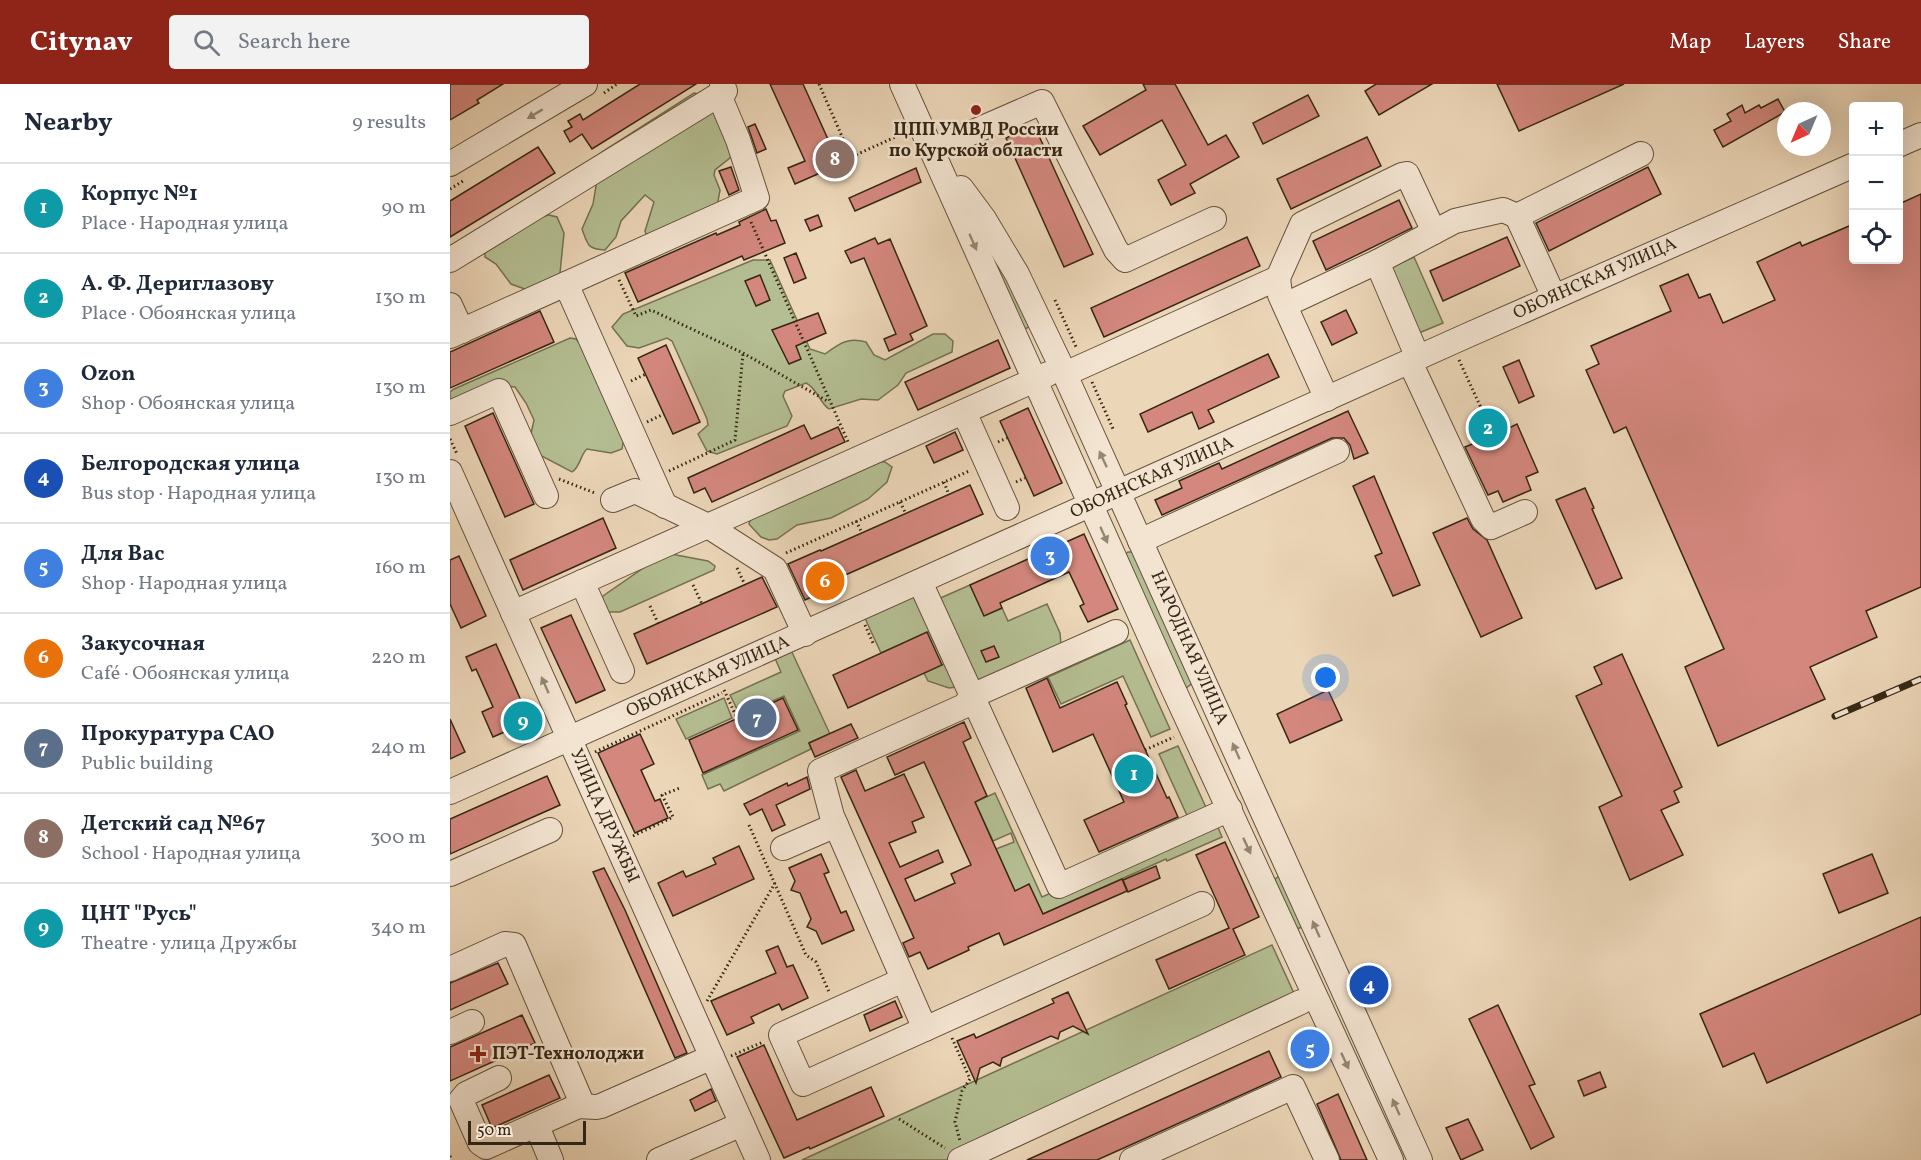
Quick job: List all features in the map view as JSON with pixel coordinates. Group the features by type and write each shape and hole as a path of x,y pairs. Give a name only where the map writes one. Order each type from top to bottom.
{"street":[{"path":"450,164 585,84"},
{"name":"НАРОДНАЯ УЛИЦА","path":"902,84 1091,506 1391,1160"},
{"path":"450,260 720,89 757,198 456,334 450,305"},
{"path":"932,150 1042,102 1116,250 1125,260 1214,219"},
{"path":"1903,143 1921,135"},
{"name":"НАРОДНАЯ УЛИЦА","path":"932,150 984,219 1017,274 1119,493 1420,1160"},
{"path":"1517,216 1641,154"},
{"name":"ОБОЯНСКАЯ УЛИЦА","path":"450,792 1849,167"},
{"path":"1327,399 1280,295 1278,278 1302,224 1407,174 1434,232"},
{"path":"1285,305 1377,262 1455,221 1503,210 1517,216 1554,297"},
{"path":"1377,262 1414,360 1483,519 1491,527 1525,512"},
{"path":"513,613 1035,380 1063,371 1278,278"},
{"path":"566,284 665,506"},
{"path":"450,413 500,391 546,496"},
{"path":"964,412 1007,508"},
{"path":"1140,541 1337,451"},
{"name":"УЛИЦА ДРУЖБЫ","path":"450,472 569,739 719,1058 742,1124 758,1160"},
{"path":"613,500 635,491 708,526 776,569 805,634"},
{"path":"582,582 622,671"},
{"path":"921,582 1059,886 1230,809"},
{"path":"935,1025 903,980 836,825 820,771 964,706 972,696 1116,632"},
{"path":"783,848 836,825"},
{"path":"450,874 550,830"},
{"path":"903,980 781,1035 803,1084 1202,904"},
{"path":"450,969 505,944 514,945 580,1097 581,1101 578,1106"},
{"path":"957,1156 1301,1002"},
{"path":"499,1078 466,1094 461,1100 480,1143 488,1147 578,1106 601,1106 719,1058"},
{"path":"1132,1160 1293,1087 1327,1160"},
{"path":"659,1160 742,1124"},
{"path":"531,1128 539,1131 551,1160"}],"path":[{"path":"819,84 850,157 906,133"},
{"path":"743,204 856,460"},
{"path":"611,263 636,316 651,310 743,353 831,403"},
{"path":"1451,343 1482,410"},
{"path":"653,478 735,440 743,353"},
{"path":"765,562 987,463"},
{"path":"535,470 613,500"},
{"path":"944,482 949,495"},
{"path":"900,502 906,514"},
{"path":"856,521 862,533"},
{"path":"736,566 745,585"},
{"path":"693,585 702,604"},
{"path":"650,606 658,623"},
{"path":"717,673 737,718"},
{"path":"1145,750 1180,735"},
{"path":"626,839 673,817 662,795 680,788"},
{"path":"749,825 806,955 816,962 837,1010"},
{"path":"703,1008 717,980 775,883"},
{"path":"935,1025 970,1079 962,1091 955,1122 957,1156"},
{"path":"719,1058 781,1035"},
{"path":"899,1119 957,1156"}],"green space":[{"path":"694,93 706,96 733,146 731,157 715,170 714,175 720,190 717,207 647,237 645,231 654,202 645,195 621,221 616,237 605,250 591,247 582,229 593,204 596,186 594,168 602,152"},
{"path":"549,215 557,217 564,233 560,273 556,280 533,292 511,284 496,264 485,257 485,252 540,217"},
{"path":"1414,257 1443,323 1414,335 1385,270"},
{"path":"753,260 770,260 810,349 825,354 844,342 854,340 866,342 874,355 885,360 933,334 945,334 953,341 952,352 906,373 898,385 878,400 861,399 829,409 813,388 806,383 785,391 783,396 792,416 787,426 717,454 707,451 698,434 708,425 707,419 672,341 667,338 639,348 627,346 612,327 623,314"},
{"path":"1001,265 1029,327 1025,329 996,267"},
{"path":"570,338 576,339 587,352 624,438 622,449 611,453 587,449 572,472 534,452 530,438 534,420 515,387 496,385 450,403 450,392 454,389"},
{"path":"876,461 885,462 892,467 887,482 868,499 831,518 797,525 777,539 769,540 761,537 749,524 752,515"},
{"path":"1135,552 1194,682 1186,688 1125,554"},
{"path":"671,554 708,561 715,566 714,570 620,612 606,612 600,606 603,596 658,558"},
{"path":"970,585 984,615 1002,608 1008,621 1047,604 1060,633 1061,645 984,685 969,674 936,600"},
{"path":"915,596 957,687 949,688 928,681 924,673 944,664 929,632 881,653 863,614"},
{"path":"1130,640 1170,729 1151,737 1123,676 1061,704 1048,677"},
{"path":"790,648 830,734 809,743 811,749 724,791 720,784 708,789 702,775 800,731 784,696 740,715 730,695 781,672 774,656"},
{"path":"724,698 732,718 686,739 676,719"},
{"path":"1178,746 1209,814 1190,822 1159,754"},
{"path":"995,793 1042,897 1215,820 1222,837 1167,861 1166,859 1043,914 1029,885 1015,891 996,849 1014,842 1011,833 993,841 975,802"},
{"path":"1279,876 1302,927 1297,929 1274,880"},
{"path":"1272,945 1297,1000 947,1160 802,1160"}],"building":[{"path":"450,84 503,84 477,100 479,103 450,120"},
{"path":"640,84 696,84 592,149 582,134 570,142 564,131 572,127 568,121 580,114 583,120"},
{"path":"770,84 803,84 836,157 817,166 820,173 795,184 788,168 805,161"},
{"path":"1143,84 1175,84 1208,145 1226,135 1239,157 1190,184 1195,193 1171,205 1158,180 1186,165 1162,120 1100,155 1083,126 1146,90"},
{"path":"1376,84 1432,84 1379,115 1365,91"},
{"path":"1497,84 1624,84 1519,131"},
{"path":"1308,95 1319,116 1263,144 1253,123"},
{"path":"1778,99 1780,102 1777,102 1777,117 1723,147 1714,130 1731,121 1727,114 1742,105 1745,113 1759,105 1761,108"},
{"path":"755,124 766,149 757,153 748,127"},
{"path":"1034,125 1093,254 1064,267 1006,138"},
{"path":"1367,137 1381,166 1291,209 1277,179"},
{"path":"538,147 555,173 450,237 450,201"},
{"path":"731,167 739,190 729,195 719,171"},
{"path":"1648,167 1661,194 1549,251 1536,223"},
{"path":"916,168 921,182 855,211 849,198"},
{"path":"1921,194 1921,587 1866,611 1877,637 1810,667 1825,699 1718,746 1685,667 1724,649 1626,427 1614,433 1586,370 1599,364 1591,346 1671,311 1660,286 1688,274 1699,298 1710,294 1723,323 1775,300 1757,262 1800,242 1802,246 1849,226 1849,264 1903,264 1903,202"},
{"path":"1399,200 1412,228 1326,270 1313,241"},
{"path":"766,209 771,221 776,220 785,243 744,260 742,256 638,302 625,273 716,233 717,235 740,225 739,222"},
{"path":"818,215 822,226 810,231 805,220"},
{"path":"1247,237 1260,266 1104,337 1091,308"},
{"path":"1507,237 1520,266 1443,301 1430,271"},
{"path":"875,238 878,244 890,239 927,326 910,334 913,340 889,351 884,339 896,334 864,258 851,263 845,251"},
{"path":"796,253 806,278 794,283 784,258"},
{"path":"760,275 770,300 756,306 745,281"},
{"path":"1346,310 1357,333 1332,345 1321,322"},
{"path":"540,311 554,342 450,388 450,352"},
{"path":"818,313 826,333 796,346 801,359 789,364 772,330"},
{"path":"998,340 1010,368 918,410 905,382"},
{"path":"666,345 700,422 673,434 638,358"},
{"path":"1268,354 1279,377 1208,410 1214,422 1199,429 1192,412 1148,432 1140,414"},
{"path":"1519,360 1534,396 1519,403 1503,367"},
{"path":"1028,408 1062,483 1034,496 1000,421"},
{"path":"1348,411 1368,453 1354,459 1350,445 1344,438 1332,438 1162,515 1155,500 1182,488 1179,481 1219,463 1222,469"},
{"path":"493,413 534,504 505,517 465,426"},
{"path":"1517,424 1538,472 1526,477 1531,490 1503,502 1498,491 1488,495 1465,447 1480,441 1483,447 1505,437 1503,431"},
{"path":"804,425 811,439 838,427 845,442 712,502 705,488 694,493 688,478"},
{"path":"955,432 963,450 934,463 926,446"},
{"path":"1374,476 1420,585 1393,596 1375,556 1382,553 1353,486"},
{"path":"970,485 983,514 834,580 836,586 805,600 788,564"},
{"path":"1585,488 1622,578 1596,589 1556,500"},
{"path":"603,518 616,548 523,590 510,560"},
{"path":"1467,518 1473,529 1487,540 1522,618 1481,637 1433,533"},
{"path":"1084,534 1118,609 1088,622 1080,606 1084,604 1069,572 1000,603 1002,608 984,616 970,585"},
{"path":"459,556 486,616 461,628 450,604 450,560"},
{"path":"762,577 777,607 647,664 634,634"},
{"path":"571,615 605,690 576,703 541,628"},
{"path":"927,632 942,665 848,708 833,675"},
{"path":"496,644 530,721 493,737 482,712 493,707 476,669 472,671 466,657"},
{"path":"994,646 999,657 986,662 981,651"},
{"path":"1622,654 1682,787 1674,791 1679,802 1661,810 1683,855 1630,880 1599,807 1622,796 1576,696 1602,684 1594,667"},
{"path":"1047,678 1060,708 1117,682 1167,798 1169,797 1178,817 1099,852 1084,820 1124,802 1093,734 1053,752 1026,688"},
{"path":"1328,690 1342,720 1290,743 1277,714"},
{"path":"783,698 798,730 703,773 689,740"},
{"path":"450,719 465,752 450,759"},
{"path":"964,722 971,738 963,742 987,796 975,802 1015,891 1029,884 1043,914 1122,879 1127,891 1004,945 999,933 928,969 920,952 909,957 903,943 914,938 841,777 856,770 865,791 904,774 924,817 912,822 916,832 889,843 900,867 938,850 943,862 905,879 915,901 955,883 951,874 971,865 924,762 895,775 887,757"},
{"path":"851,724 858,738 815,757 809,743"},
{"path":"640,734 654,764 641,770 655,801 660,799 668,818 635,833 598,753"},
{"path":"547,776 560,805 450,854 450,819"},
{"path":"807,777 810,789 776,805 785,825 772,831 762,809 750,815 744,804 787,783 788,786"},
{"path":"1225,842 1259,917 1233,929 1245,955 1169,989 1156,960 1229,928 1196,855"},
{"path":"739,846 754,879 673,916 658,883 683,871 686,877 716,864 713,858"},
{"path":"821,854 829,872 824,874 841,913 846,911 854,930 822,944 816,931 807,927 811,919 800,893 791,890 795,881 789,868"},
{"path":"1872,854 1888,893 1839,913 1823,874"},
{"path":"1156,866 1160,878 1128,892 1123,880"},
{"path":"604,868 625,910 687,1053 675,1058 593,872"},
{"path":"1921,917 1921,1014 1767,1083 1754,1053 1723,1067 1700,1014"},
{"path":"778,946 787,967 793,965 808,998 782,1010 779,1004 751,1017 754,1023 727,1035 711,1001 776,973 766,951"},
{"path":"498,963 508,984 450,1010 450,983"},
{"path":"1068,992 1088,1034 1073,1026 1060,1032 1058,1039 1051,1036 1002,1058 1000,1066 993,1062 980,1068 976,1083 957,1041 974,1034 976,1038 1054,1003 1052,999"},
{"path":"895,1001 902,1017 870,1031 864,1015"},
{"path":"1498,1005 1535,1084 1529,1086 1554,1137 1531,1149 1469,1019"},
{"path":"522,1015 535,1043 450,1081 450,1047"},
{"path":"1309,1036 1318,1057 1306,1062 1297,1042"},
{"path":"764,1045 797,1120 871,1087 884,1116 784,1158 737,1057"},
{"path":"1269,1051 1281,1077 1126,1147 1097,1160 1027,1160"},
{"path":"1600,1072 1606,1087 1584,1096 1578,1081"},
{"path":"549,1075 560,1098 492,1128 482,1105"},
{"path":"711,1089 716,1101 695,1111 690,1100"},
{"path":"1338,1094 1367,1160 1341,1160 1317,1104"},
{"path":"1468,1119 1483,1150 1461,1160 1446,1128"}],"railway":[{"path":"1835,716 1921,679"}],"place":[{"name":"ЦПП УМВД России по Курской области","path":"976,110"},
{"name":"Детский сад №67","path":"835,159"},
{"name":"А. Ф. Дериглазову","path":"1488,428"},
{"name":"Ozon","path":"1050,556"},
{"name":"Закусочная","path":"825,581"},
{"name":"Прокуратура САО","path":"757,718"},
{"name":"ЦНТ \"Русь\"","path":"523,721"},
{"name":"Корпус №1","path":"1134,774"},
{"name":"Белгородская улица","path":"1369,985"},
{"name":"Для Вас","path":"1310,1049"},
{"name":"ПЭТ-Технолоджи","path":"478,1054"}]}
